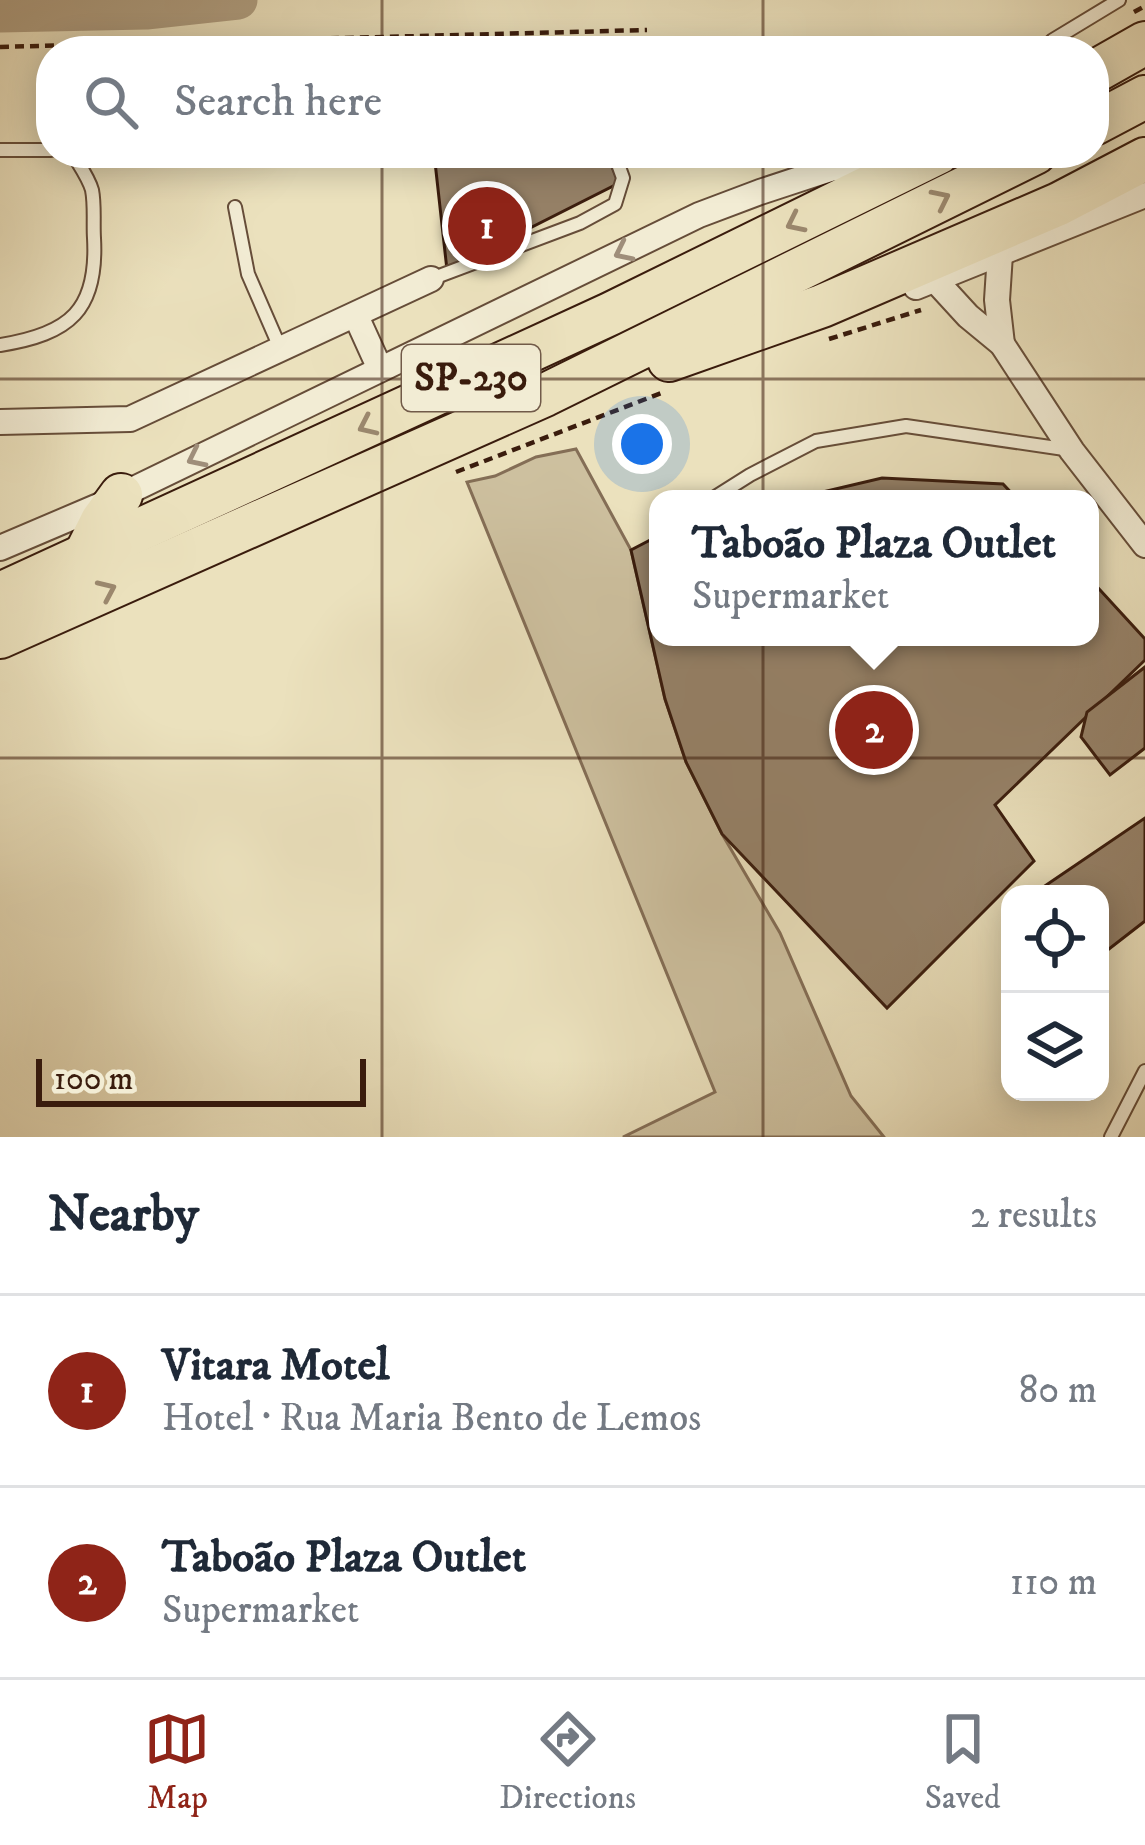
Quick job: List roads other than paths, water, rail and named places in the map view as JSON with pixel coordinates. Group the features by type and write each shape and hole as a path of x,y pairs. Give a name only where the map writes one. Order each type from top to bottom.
{"highway":[{"path":"1109,63 1145,43"},
{"path":"1109,116 1145,98"},
{"path":"453,454 824,323 1145,159"},
{"name":"SP-230","path":"0,594 610,314 869,168"},
{"name":"SP-230","path":"0,637 453,454 545,395 1005,168"},
{"path":"1092,217 1101,199 1145,177"},
{"path":"84,557 101,521 121,495"}],"street":[{"path":"0,548 121,495 699,215 833,168"},
{"path":"824,323 1145,196"},
{"path":"1000,254 997,299 1002,344"},
{"path":"0,422 130,419 430,280"},
{"path":"935,280 1002,344 1072,451 1145,545"},
{"path":"356,316 380,369"}],"lane":[{"path":"1060,36 1119,0"},
{"path":"0,150 36,150"},
{"path":"0,345 59,326 76,315 89,295 96,270 92,189 81,168"},
{"path":"430,280 580,223 615,204 623,178 619,168"},
{"path":"235,206 248,274 282,351"},
{"path":"726,490 816,441 906,426 1072,451"},
{"path":"1111,1137 1145,1070"}],"waterway":[{"path":"0,13 146,10 238,0"}],"place":[{"name":"Vitara Motel","path":"487,226"},
{"name":"Taboão Plaza Outlet","path":"874,730"}]}
